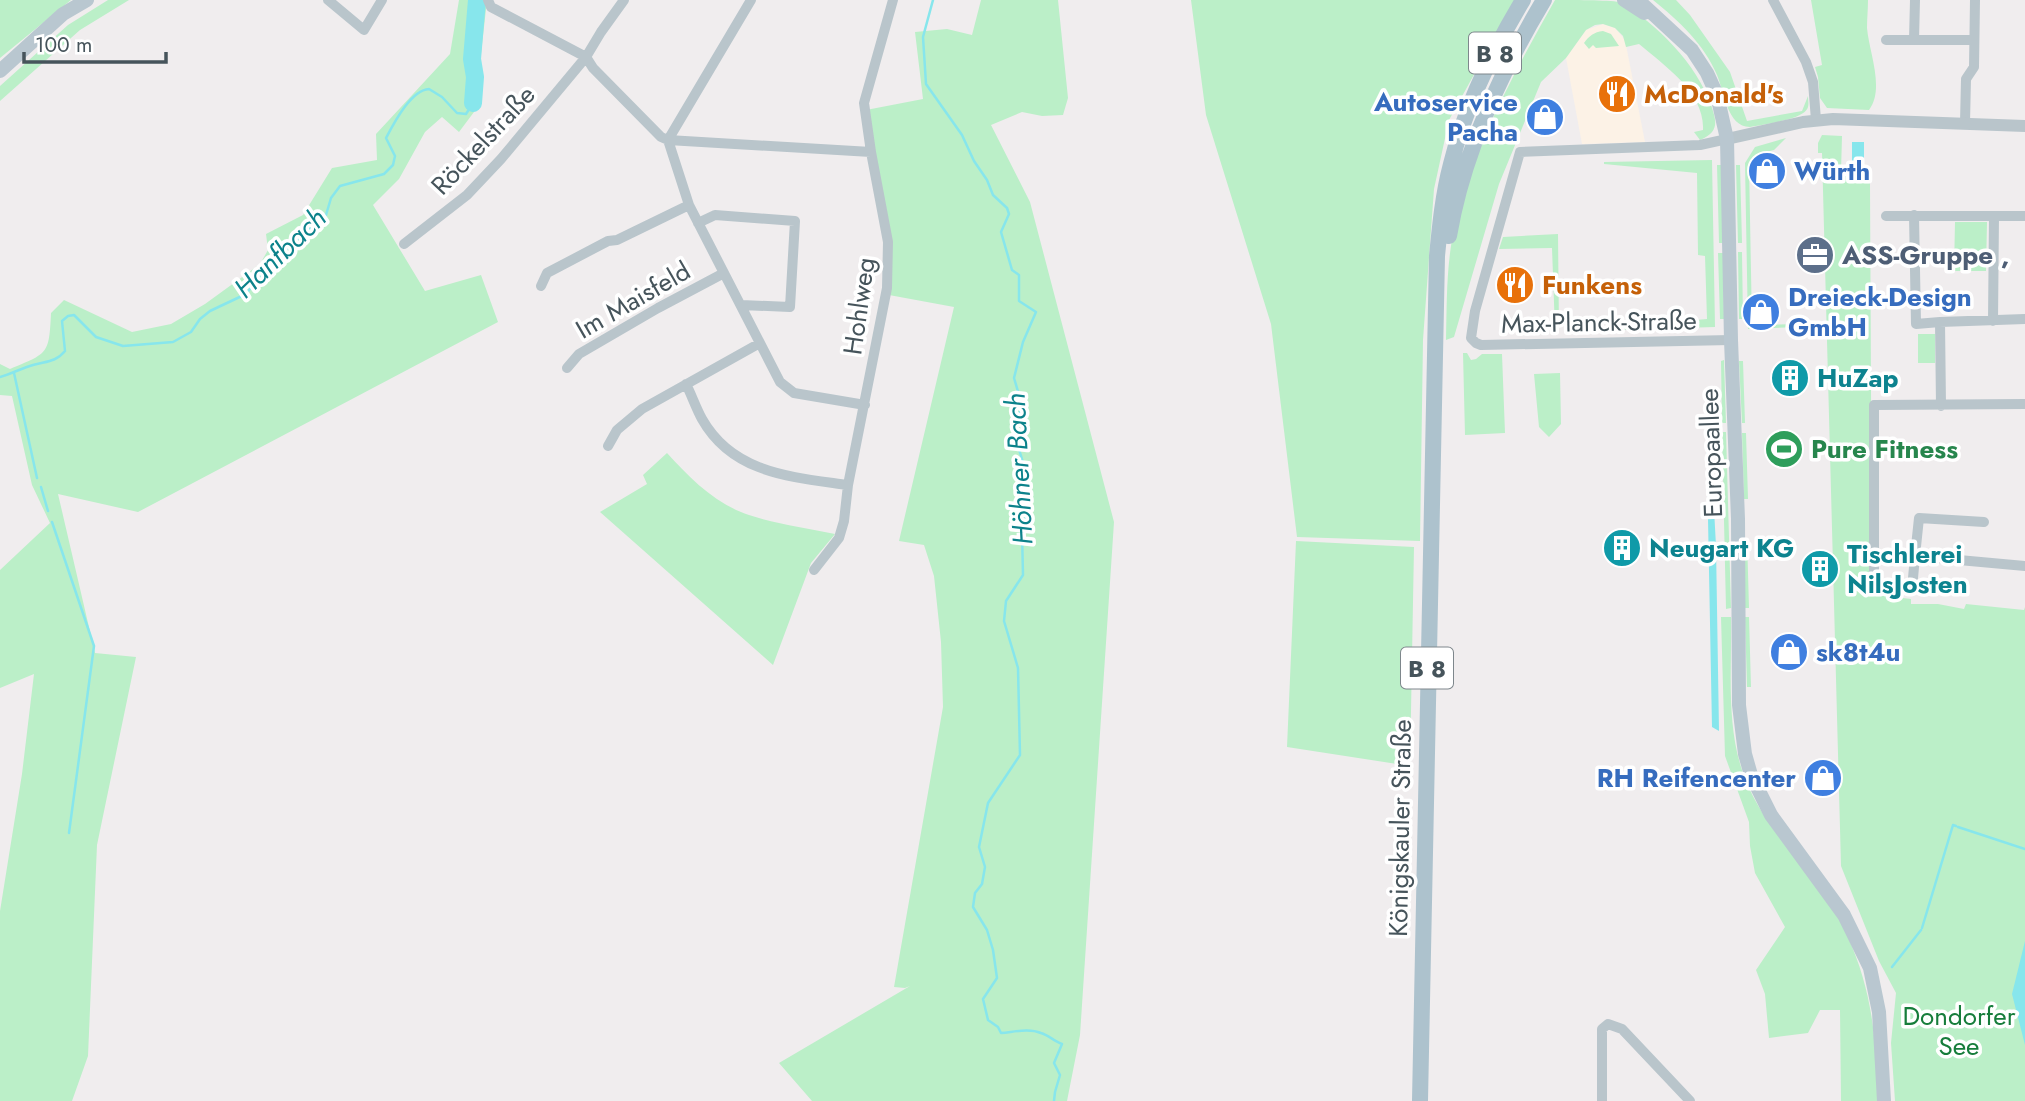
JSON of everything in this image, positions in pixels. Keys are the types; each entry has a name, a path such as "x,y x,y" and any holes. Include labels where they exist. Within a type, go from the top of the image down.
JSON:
{"main road":[{"path":"0,71 63,14 87,0"},
{"name":"Königskauler Straße","path":"1437,304 1453,210 1472,152 1499,86 1544,0"},
{"name":"Europaallee","path":"1624,0 1670,28"},
{"name":"Europaallee","path":"1638,0 1692,50 1707,73 1717,95 1727,139 1738,519 1740,705 1745,754 1751,775 1771,815 1827,891 1860,944 1870,968 1879,1012 1884,1101"},
{"name":"Königskauler Straße","path":"1420,1101 1437,256 1451,162 1484,74 1522,1"}],"street":[{"path":"328,0 365,30 382,0"},
{"name":"Röckelstraße","path":"404,244 467,195 502,159 586,57 624,0"},
{"path":"751,0 668,140 689,205 780,382 794,393 865,405"},
{"name":"Hohlweg","path":"814,570 839,538 844,521 848,485 887,288 890,259 864,103 892,0"},
{"path":"1773,0 1807,62 1813,82 1816,120"},
{"path":"1914,40 1915,0"},
{"path":"1965,123 1966,79 1974,67 1975,0"},
{"path":"490,4 586,57 593,68 651,127 668,140 871,152"},
{"path":"1886,40 1974,40"},
{"path":"1727,139 1816,120 2025,126"},
{"name":"Max-Planck-Straße","path":"1727,139 1700,145 1520,152 1475,311 1471,338 1475,344 1481,345 1731,340"},
{"path":"541,286 547,273 608,241 617,240 689,205"},
{"path":"698,223 715,215 795,221 790,307 741,305"},
{"path":"1914,215 1916,324 2025,319"},
{"path":"1886,216 2025,216"},
{"path":"1993,321 1994,216"},
{"name":"Im Maisfeld","path":"567,368 579,354 724,273"},
{"path":"1940,323 1941,405"},
{"path":"608,446 617,430 642,409 760,343"},
{"path":"687,384 703,420 721,443 740,459 777,475 848,485"},
{"path":"1874,591 1874,405 2025,404"},
{"path":"1913,578 1919,518 1984,522"},
{"path":"1915,556 2025,566"},
{"path":"1602,1101 1602,1029 1608,1024 1622,1029 1690,1101"}],"shaded area":[{"path":"1603,24 1615,28 1625,40 1645,142 1582,144 1566,58 1586,30"}],"green space":[{"path":"0,0 71,0 0,58"},
{"path":"108,0 129,0 80,30 0,101 0,86 68,25"},
{"path":"459,0 487,0 480,63 480,104 459,132 442,117 425,132 399,179 373,205 425,291 481,275 498,322 138,512 58,494 95,653 136,657 97,845 88,1056 72,1101 0,1101 0,911 22,774 34,674 0,688 0,570 50,523 32,485 12,396 0,395 0,364 10,369 44,351 49,337 51,313 64,300 132,332 171,324 205,304 260,264 268,250 266,234 303,215 332,168 377,160 376,134 450,54"},
{"path":"981,0 1058,0 1068,98 1063,115 1042,116 1022,112 991,125 1030,202 1114,522 1080,1035 1067,1101 812,1101 779,1063 910,986 894,987 943,707 941,642 934,576 924,545 899,541 954,307 889,295 892,275 889,242 866,110 923,99 915,32 947,29 972,35"},
{"path":"1191,0 1515,0 1449,120 1434,189 1423,340 1420,541 1297,537 1271,324 1206,115"},
{"path":"1555,0 1619,2 1647,21 1674,46 1696,75 1711,105 1715,126 1711,134 1700,140 1694,132 1703,130 1698,104 1681,81 1639,44 1626,47 1623,36 1615,28 1603,24 1586,30 1566,58 1541,82 1499,184 1454,337 1446,340 1450,250 1464,192 1485,135"},
{"path":"1653,0 1676,0 1690,15 1730,72 1747,121 1802,111 1808,96 1805,111 1792,118 1750,127 1736,121 1705,53 1681,25"},
{"path":"1811,0 1868,0 1867,28 1876,81 1874,101 1869,110 1827,108 1820,98 1815,67 1822,65"},
{"path":"1603,31 1611,34 1619,46 1596,48 1593,45 1589,49 1584,43 1594,33"},
{"name":"Dondorfer See","path":"1822,135 1842,136 1841,172 1867,175 1870,184 1872,590 1878,591 1878,595 1911,599 1911,604 1938,604 1964,609 1966,604 2024,610 2025,607 2025,1101 1895,1101 1891,1043 1896,993 1879,961 1841,866 1822,153 1818,153 1818,143"},
{"path":"1786,138 1774,150 1766,152 1766,163 1749,164 1752,325 1800,324 1801,327 1748,329 1745,163 1755,147"},
{"path":"1712,160 1715,327 1617,330 1617,327 1707,319 1705,256 1698,255 1697,173 1604,162"},
{"path":"1717,165 1721,165 1723,243 1719,243"},
{"path":"1736,165 1740,165 1742,243 1738,243"},
{"path":"1955,222 1987,222 1986,271 1954,271"},
{"path":"1558,234 1559,330 1555,330 1552,248 1499,249 1503,237"},
{"path":"1738,252 1742,252 1743,319 1739,319"},
{"path":"1718,253 1723,253 1724,319 1720,319"},
{"path":"1918,334 1935,334 1935,363 1918,363"},
{"path":"1463,353 1467,353 1471,360 1482,354 1502,354 1505,433 1465,435"},
{"path":"1724,360 1726,423 1722,423 1721,361"},
{"path":"1739,361 1743,361 1745,423 1742,423"},
{"path":"1560,373 1561,424 1549,437 1539,427 1534,374"},
{"path":"1722,432 1726,432 1731,608 1726,609"},
{"path":"1742,433 1746,433 1748,499 1744,499"},
{"path":"667,453 704,489 737,510 770,521 835,534 811,563 773,665 600,512 647,484 643,475"},
{"path":"1744,538 1747,538 1749,608 1745,608"},
{"path":"1296,541 1414,547 1410,766 1287,747"},
{"path":"1721,617 1731,617 1732,714 1742,770 1770,824 1835,910 1856,956 1868,996 1876,1057 1878,1101 1841,1101 1840,1010 1820,1010 1808,1033 1769,1038 1765,994 1756,970 1785,927 1755,873 1749,822 1725,756"},
{"path":"1745,617 1749,617 1751,687 1747,687"}],"water":[{"path":"1852,142 1864,142 1864,161 1852,161"},
{"path":"1706,415 1709,416 1716,546 1719,731 1712,727"},
{"path":"2025,941 2025,1045 2012,994"}],"waterway":[{"name":"Hanfbach","path":"473,103 475,77 472,59 477,0"},
{"name":"Höhner Bach","path":"933,0 923,37 926,84 962,135 993,195 1007,208 1009,214 1001,232 1012,270 1019,275 1019,301 1036,312 1023,342 1014,378 1022,405 1014,433 1025,469 1023,496 1026,515 1022,533 1023,575 1006,601 1004,621 1018,668 1020,755 988,803 979,847 985,867 982,884 975,893 973,907 987,930 997,978 983,999 988,1020 998,1027 1001,1033 1036,1032 1062,1044 1054,1063 1060,1075 1054,1101"},
{"name":"Hanfbach","path":"0,377 62,355 65,351 62,321 68,316 74,315 96,337 123,346 173,342 191,332 210,311 246,294 267,266 326,215 331,198 340,186 384,174 393,165 395,156 386,138 404,108 416,95 429,89 442,97 457,113 466,114 473,103"},
{"path":"14,373 37,478"},
{"path":"41,487 48,511"},
{"path":"52,522 94,646 69,833"},
{"path":"1922,928 1953,825 1956,826"},
{"path":"1958,827 2025,849"},
{"path":"1892,967 1921,930"}],"place":[{"name":"McDonald's","path":"1617,94"},
{"name":"Autoservice Pacha","path":"1545,117"},
{"name":"Würth","path":"1767,171"},
{"name":"ASS-Gruppe ,","path":"1815,255"},
{"name":"Funkens","path":"1515,285"},
{"name":"Dreieck-Design GmbH","path":"1761,312"},
{"name":"HuZap","path":"1790,378"},
{"name":"Pure Fitness","path":"1784,449"},
{"name":"Neugart KG","path":"1622,548"},
{"name":"Tischlerei NilsJosten","path":"1820,569"},
{"name":"sk8t4u","path":"1789,652"},
{"name":"RH Reifencenter","path":"1823,778"}]}
